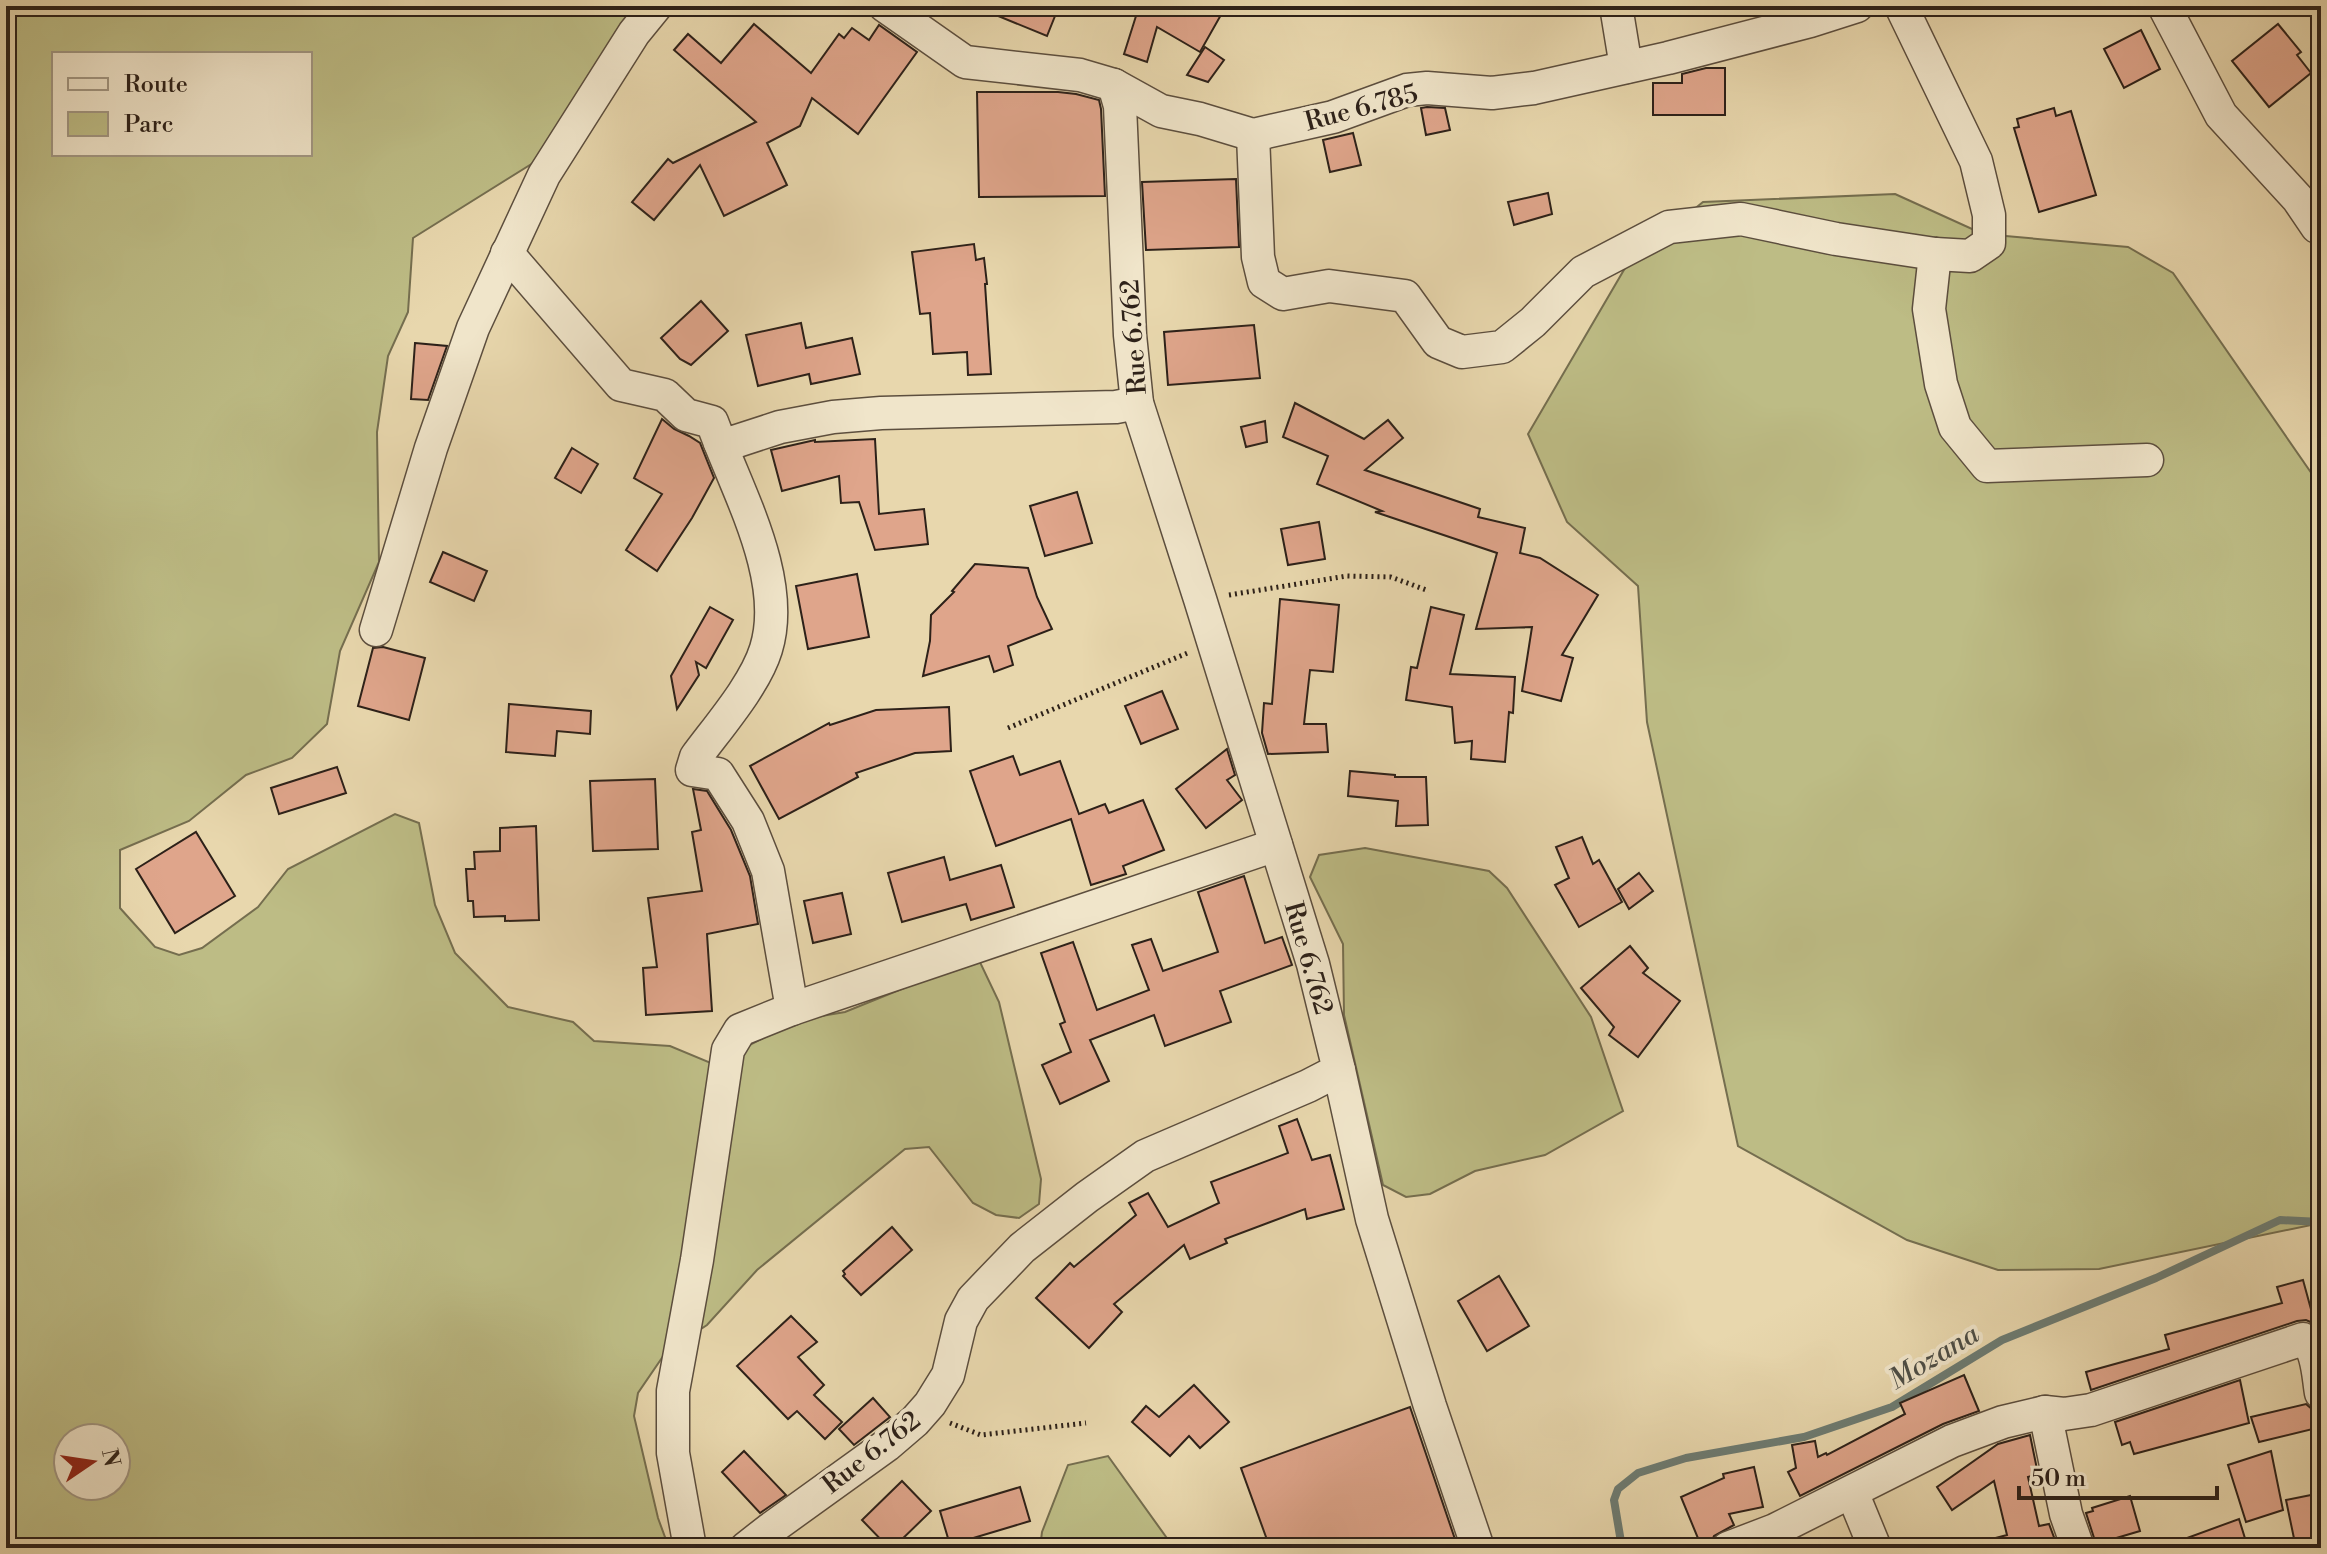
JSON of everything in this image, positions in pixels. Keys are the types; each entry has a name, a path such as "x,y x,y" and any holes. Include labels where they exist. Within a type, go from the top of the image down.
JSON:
{"street":[{"path":"376,630 436,433 473,328 544,175 634,33 656,6"},
{"name":"Rue 6.785","path":"885,6 965,62 1080,75 1114,85 1161,111 1253,135 1333,117 1407,90 1427,88 1492,93 1534,88 1810,21 1857,6"},
{"path":"1616,6 1626,67"},
{"path":"1253,135 1258,257 1264,282 1283,294 1329,286 1405,296 1438,342 1462,352 1502,347 1533,322 1583,272 1669,227 1741,219 1836,239 1935,254 1970,256 1989,243 1989,215 1976,161 1901,6"},
{"path":"2164,6 2221,115 2298,199 2317,227"},
{"name":"Rue 6.762","path":"746,1548 915,1421 948,1375 961,1321 973,1299 1022,1248 1145,1156 1339,1070 1313,964 1137,403 1130,335 1120,106 1114,85"},
{"path":"507,253 621,385 665,395 686,415 712,422 753,528 769,582 773,615 766,651 746,688 696,757 692,770 718,774 748,821 768,871 792,1009"},
{"path":"1935,254 1929,309 1941,384 1955,427 1987,466 2147,460"},
{"path":"720,443 731,443 780,427 833,417 1116,407 1137,403"},
{"path":"690,1548 673,1453 673,1391 697,1260 728,1050 740,1030 792,1009 1276,845"},
{"path":"1339,1070 1372,1219 1478,1548"},
{"path":"1728,1548 1775,1530 1952,1441 2003,1422 2045,1412 2064,1414 2091,1410 2303,1339 2310,1343 2313,1352 2321,1393"},
{"path":"2045,1412 2066,1514 2078,1548"},
{"path":"1852,1492 1875,1548"}],"path":[{"path":"1200,599 1347,576 1391,577 1429,591"},
{"path":"1008,728 1213,643"},
{"path":"930,1404 952,1425 981,1435 1086,1423"}],"green space":[{"path":"6,6 646,6 533,163 413,238 408,312 388,356 377,432 379,562 340,651 327,724 292,758 246,775 189,821 120,850 120,908 155,947 179,955 202,948 258,907 288,869 395,814 419,823 435,905 455,953 508,1007 573,1022 594,1041 670,1046 713,1064 798,1020 845,1012 978,958 999,1002 1041,1179 1039,1204 1019,1218 996,1215 973,1203 929,1147 905,1149 757,1270 707,1325 666,1352 638,1393 634,1416 658,1518 669,1548 6,1548"},
{"path":"1895,194 1983,234 2128,247 2173,273 2321,487 2321,1223 2099,1269 1998,1270 1907,1240 1738,1146 1647,722 1638,586 1567,522 1528,434 1628,263 1703,202"},
{"path":"1365,848 1489,871 1507,888 1591,1017 1623,1111 1545,1155 1475,1171 1430,1194 1406,1197 1383,1185 1344,1015 1343,944 1310,877 1319,855"},
{"path":"1108,1456 1174,1548 1040,1548 1042,1532 1068,1465"}],"building":[{"path":"974,6 1059,6 1047,36"},
{"path":"1119,6 1226,6 1200,52 1157,27 1147,62 1124,54 1136,16"},
{"path":"754,24 811,73 839,34 844,38 852,28 869,40 879,25 917,52 858,134 812,98 800,126 767,143 787,185 724,216 700,165 654,220 632,202 668,159 673,163 756,122 674,50 688,34 721,63"},
{"path":"2278,24 2301,52 2297,55 2311,73 2269,107 2232,61"},
{"path":"2141,30 2160,69 2124,88 2104,49"},
{"path":"1205,47 1224,60 1208,82 1187,75"},
{"path":"1706,68 1725,68 1725,115 1653,115 1653,83 1682,83 1682,74"},
{"path":"977,92 1058,92 1099,100 1105,196 979,197"},
{"path":"1421,108 1445,108 1450,130 1426,135"},
{"path":"2054,108 2056,116 2071,111 2096,195 2039,212 2014,128 2019,127 2017,119"},
{"path":"1353,133 1361,165 1330,172 1323,140"},
{"path":"1236,179 1239,247 1146,250 1142,182"},
{"path":"1548,193 1552,214 1514,225 1508,202"},
{"path":"974,244 976,260 984,258 991,374 968,375 967,352 933,354 930,313 920,314 912,252"},
{"path":"701,301 728,331 691,365 680,359 661,338"},
{"path":"801,323 806,348 852,338 860,374 811,384 809,374 758,386 746,335"},
{"path":"1254,325 1260,378 1168,385 1164,332"},
{"path":"415,343 447,346 428,400 411,399"},
{"path":"1295,403 1364,439 1388,420 1403,438 1365,470 1480,509 1478,517 1525,528 1520,553 1540,558 1598,595 1562,655 1573,658 1561,701 1522,691 1532,627 1476,629 1497,553 1375,512 1382,511 1317,484 1328,456 1283,437"},
{"path":"662,419 700,443 714,478 657,571 626,550 662,494 634,478"},
{"path":"1265,421 1267,442 1246,447 1241,427"},
{"path":"875,439 879,514 924,509 928,544 875,550 859,502 841,503 839,476 782,491 771,450 815,440"},
{"path":"572,448 598,464 581,493 555,478"},
{"path":"1077,492 1092,543 1045,556 1030,506"},
{"path":"1319,522 1325,559 1288,565 1281,529"},
{"path":"443,552 487,571 474,601 430,582"},
{"path":"975,564 1028,568 1052,629 1008,646 1013,665 994,672 989,656 923,676 931,615"},
{"path":"857,574 869,637 808,649 796,586"},
{"path":"1280,599 1339,605 1333,672 1310,670 1304,724 1326,724 1328,752 1268,754 1262,733 1264,703 1272,704"},
{"path":"710,607 733,620 706,668 696,662 699,675 677,709 671,676"},
{"path":"1431,607 1464,615 1450,674 1515,677 1505,762 1471,759 1472,741 1455,743 1452,707 1406,700 1411,667 1417,668"},
{"path":"383,647 425,658 409,720 358,706 373,648"},
{"path":"1162,691 1178,729 1141,744 1125,706"},
{"path":"509,704 591,711 590,734 557,731 555,756 506,752"},
{"path":"949,707 951,751 915,753 856,773 858,777 779,819 750,766 829,723 876,710"},
{"path":"1227,749 1235,775 1227,780 1242,800 1206,828 1176,789"},
{"path":"1013,756 1020,775 1060,761 1079,814 1105,804 1109,813 1143,800 1164,850 1123,866 1126,874 1091,885 1071,819 996,846 970,771"},
{"path":"337,767 346,793 279,814 271,788"},
{"path":"1350,771 1395,777 1426,777 1428,825 1396,826 1398,801 1348,796"},
{"path":"655,779 658,849 593,851 590,781"},
{"path":"693,789 707,791 731,830 750,876 758,924 707,934 712,1011 646,1015 643,968 657,967 648,898 702,891 692,832 701,830"},
{"path":"536,826 539,920 505,921 505,916 474,917 473,901 468,901 466,869 475,869 474,852 500,851 500,828"},
{"path":"196,832 235,896 175,933 136,869"},
{"path":"1582,837 1593,864 1599,860 1622,902 1579,927 1555,885 1569,878 1556,847"},
{"path":"944,857 950,880 1001,865 1014,907 971,920 966,904 902,922 888,873"},
{"path":"1639,873 1653,891 1629,909 1618,889"},
{"path":"1244,876 1265,943 1282,937 1292,965 1220,991 1231,1022 1165,1046 1154,1015 1090,1040 1109,1081 1060,1104 1042,1065 1071,1052 1060,1024 1065,1022 1041,953 1073,942 1097,1010 1149,990 1132,945 1151,939 1163,971 1218,952 1198,892"},
{"path":"842,893 851,934 813,943 804,901"},
{"path":"1630,946 1648,968 1643,973 1680,1001 1638,1057 1609,1035 1614,1027 1581,988"},
{"path":"1297,1119 1312,1160 1330,1155 1344,1209 1307,1219 1305,1209 1225,1239 1227,1243 1190,1259 1184,1245 1114,1304 1122,1312 1089,1348 1036,1298 1070,1263 1074,1267 1136,1215 1129,1203 1148,1193 1168,1227 1219,1203 1211,1182 1288,1153 1279,1126"},
{"path":"892,1227 912,1250 861,1295 843,1276 843,1271"},
{"path":"1499,1276 1529,1326 1487,1351 1458,1301"},
{"path":"2303,1280 2315,1324 2306,1320 2297,1321 2091,1390 2086,1372 2169,1349 2165,1335 2282,1303 2277,1287"},
{"path":"791,1316 817,1342 798,1357 824,1385 814,1395 842,1422 825,1439 797,1411 788,1419 737,1366"},
{"path":"1964,1375 1979,1411 1943,1424 1800,1496 1788,1472 1796,1468 1792,1445 1815,1441 1818,1457 1827,1455 1905,1414 1900,1403"},
{"path":"2240,1380 2249,1423 2134,1454 2130,1442 2122,1445 2115,1422"},
{"path":"1194,1385 1229,1422 1200,1448 1189,1436 1170,1456 1132,1422 1146,1406 1159,1417"},
{"path":"873,1398 890,1417 854,1445 839,1429"},
{"path":"2306,1404 2321,1412 2321,1427 2259,1442 2251,1417"},
{"path":"1410,1407 1458,1548 1270,1548 1241,1468"},
{"path":"2030,1435 2038,1474 2028,1477 2039,1526 2049,1524 2058,1548 1985,1548 1984,1541 2007,1535 1994,1481 1952,1510 1937,1487 1998,1444"},
{"path":"744,1451 786,1495 760,1513 722,1472"},
{"path":"2271,1451 2283,1510 2246,1522 2228,1465"},
{"path":"1754,1467 1763,1507 1729,1514 1734,1525 1714,1536 1709,1548 1702,1548 1681,1497 1724,1478 1723,1474"},
{"path":"902,1481 931,1511 893,1548 889,1548 862,1520"},
{"path":"1020,1487 1030,1521 950,1545 940,1511"},
{"path":"2321,1493 2321,1548 2296,1548 2286,1500"},
{"path":"2130,1496 2140,1531 2096,1544 2086,1513 2093,1511 2092,1508"},
{"path":"2239,1519 2248,1548 2168,1548 2168,1545"}],"waterway":[{"name":"Mozana","path":"1622,1548 1614,1500 1618,1489 1638,1473 1686,1458 1804,1437 1892,1407 2002,1340 2156,1278 2280,1220 2321,1222"}]}
